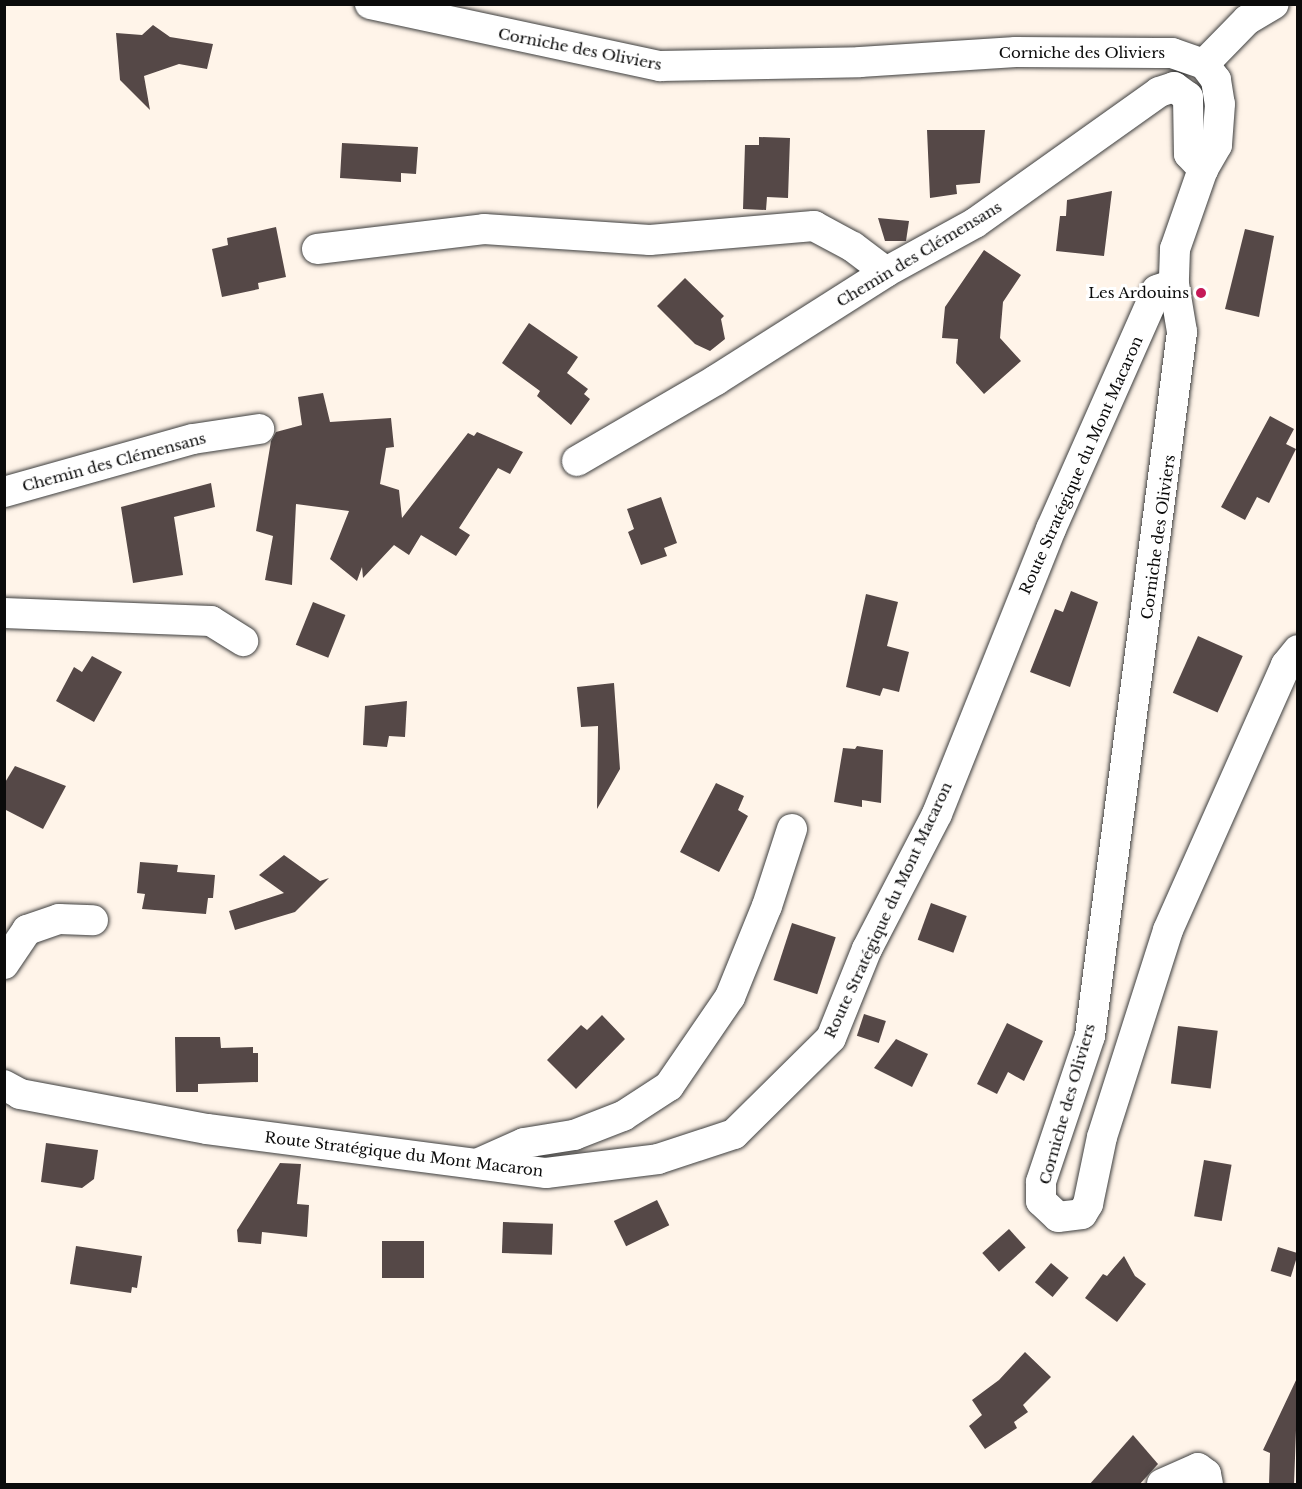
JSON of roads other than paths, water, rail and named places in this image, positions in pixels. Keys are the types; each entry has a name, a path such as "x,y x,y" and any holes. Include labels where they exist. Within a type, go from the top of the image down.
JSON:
{"street":[{"name":"Corniche des Oliviers","path":"370,4 660,66 849,62 1016,52 1172,53 1204,64 1216,80 1220,104 1217,145 1203,169 1175,249 1174,284 1182,332 1171,436 1090,1036 1041,1182 1041,1201 1058,1217 1082,1214 1088,1204 1102,1137 1168,930 1286,665 1298,650"},
{"path":"1204,64 1247,20 1274,4"},
{"name":"Chemin des Clémensans","path":"577,461 716,380 886,272 975,223 1159,92 1174,87 1188,97 1189,154 1203,169"},
{"path":"317,249 484,229 650,240 814,226 853,247 886,272"},
{"name":"Route Stratégique du Mont Macaron","path":"4,1085 20,1094 207,1129 546,1173 658,1159 734,1134 831,1038 867,949 937,813 1051,529 1157,290 1174,284"},
{"name":"Chemin des Clémensans","path":"4,492 193,439 259,429"},
{"path":"4,613 211,621 243,641"},
{"path":"477,1164 524,1143 574,1135 623,1116 669,1086 730,997 767,906 792,829"},
{"path":"4,964 27,930 59,919 93,920"},
{"path":"1162,1485 1198,1468 1206,1474 1208,1485"}],"place":[{"name":"Les Ardouins","path":"1201,293"}]}
